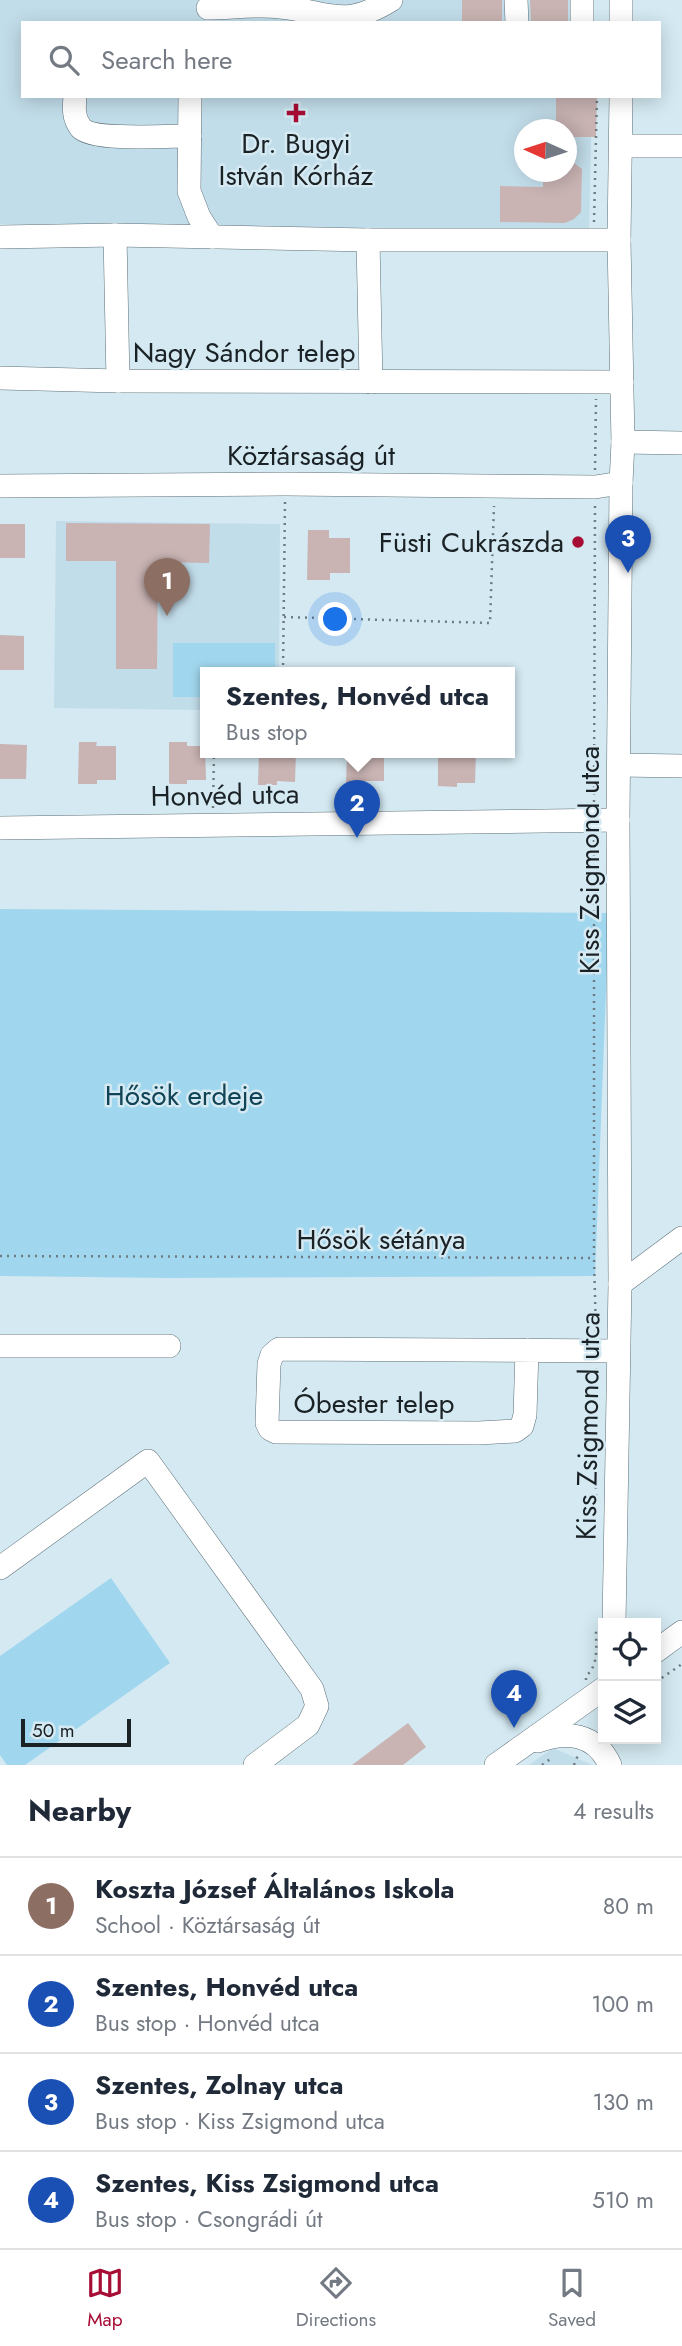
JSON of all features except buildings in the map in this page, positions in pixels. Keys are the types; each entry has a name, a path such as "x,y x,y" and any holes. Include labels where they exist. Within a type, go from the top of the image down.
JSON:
{"street":[{"path":"207,10 278,6 357,20 391,0"},
{"path":"516,0 517,21"},
{"path":"582,0 582,21"},
{"path":"621,0 621,21"},
{"path":"75,98 74,117 82,130 99,136 190,136"},
{"path":"190,98 189,191 199,217 212,237"},
{"name":"Kiss Zsigmond utca","path":"605,1618 607,1351 620,1284 607,820 619,765 623,442 612,382 621,98"},
{"path":"621,146 682,146"},
{"path":"0,237 115,235 368,240 615,240"},
{"name":"Nagy Sándor telep","path":"115,235 118,381"},
{"name":"Nagy Sándor telep","path":"368,240 370,382"},
{"name":"Nagy Sándor telep","path":"0,378 118,381 612,382"},
{"path":"623,442 682,443"},
{"name":"Köztársaság út","path":"0,486 285,484 595,487 621,483"},
{"path":"619,765 682,766"},
{"name":"Honvéd utca","path":"0,828 607,820"},
{"path":"620,1284 682,1238"},
{"path":"0,1346 169,1346"},
{"name":"Óbester telep","path":"527,1350 525,1415 522,1426 515,1431 276,1432 270,1429 267,1423 269,1364 272,1355 279,1349 527,1350 607,1351"},
{"path":"0,1568 148,1461 312,1689 317,1706 308,1726 256,1765"},
{"path":"661,1647 682,1632"},
{"path":"496,1765 598,1693"},
{"path":"519,1749 551,1737 574,1736 597,1747 610,1765"},
{"path":"617,1744 618,1765"}],"path":[{"path":"597,98 594,223 615,240"},
{"path":"596,1500 607,1351 594,1258 594,838 607,820 594,804 595,487 597,393 612,382"},
{"path":"283,667 285,484"},
{"path":"284,617 489,623 494,505"},
{"path":"213,825 214,758"},
{"name":"Hősök sétánya","path":"0,1256 594,1258"},
{"path":"596,1654 598,1648"},
{"path":"657,1681 682,1664"}],"shaded area":[{"name":"Dr. Bugyi István Kórház","path":"0,0 577,0 576,21 21,21 21,98 592,98 589,230 0,224"},
{"path":"56,521 280,524 279,667 200,667 200,710 54,708"},
{"path":"553,1748 592,1765 529,1765"}],"green space":[{"path":"173,643 275,643 275,667 200,667 200,697 173,697"},
{"name":"Hősök erdeje","path":"0,909 609,913 595,1276 0,1276"},
{"path":"111,1578 170,1663 25,1765 7,1765 0,1755 0,1656"}],"place":[{"name":"Dr. Bugyi István Kórház","path":"296,113"},
{"name":"Füsti Cukrászda","path":"578,542"},
{"name":"Szentes, Zolnay utca","path":"628,573"},
{"name":"Koszta József Általános Iskola","path":"167,616"},
{"name":"Szentes, Honvéd utca","path":"357,838"},
{"name":"Szentes, Kiss Zsigmond utca","path":"514,1728"}]}
